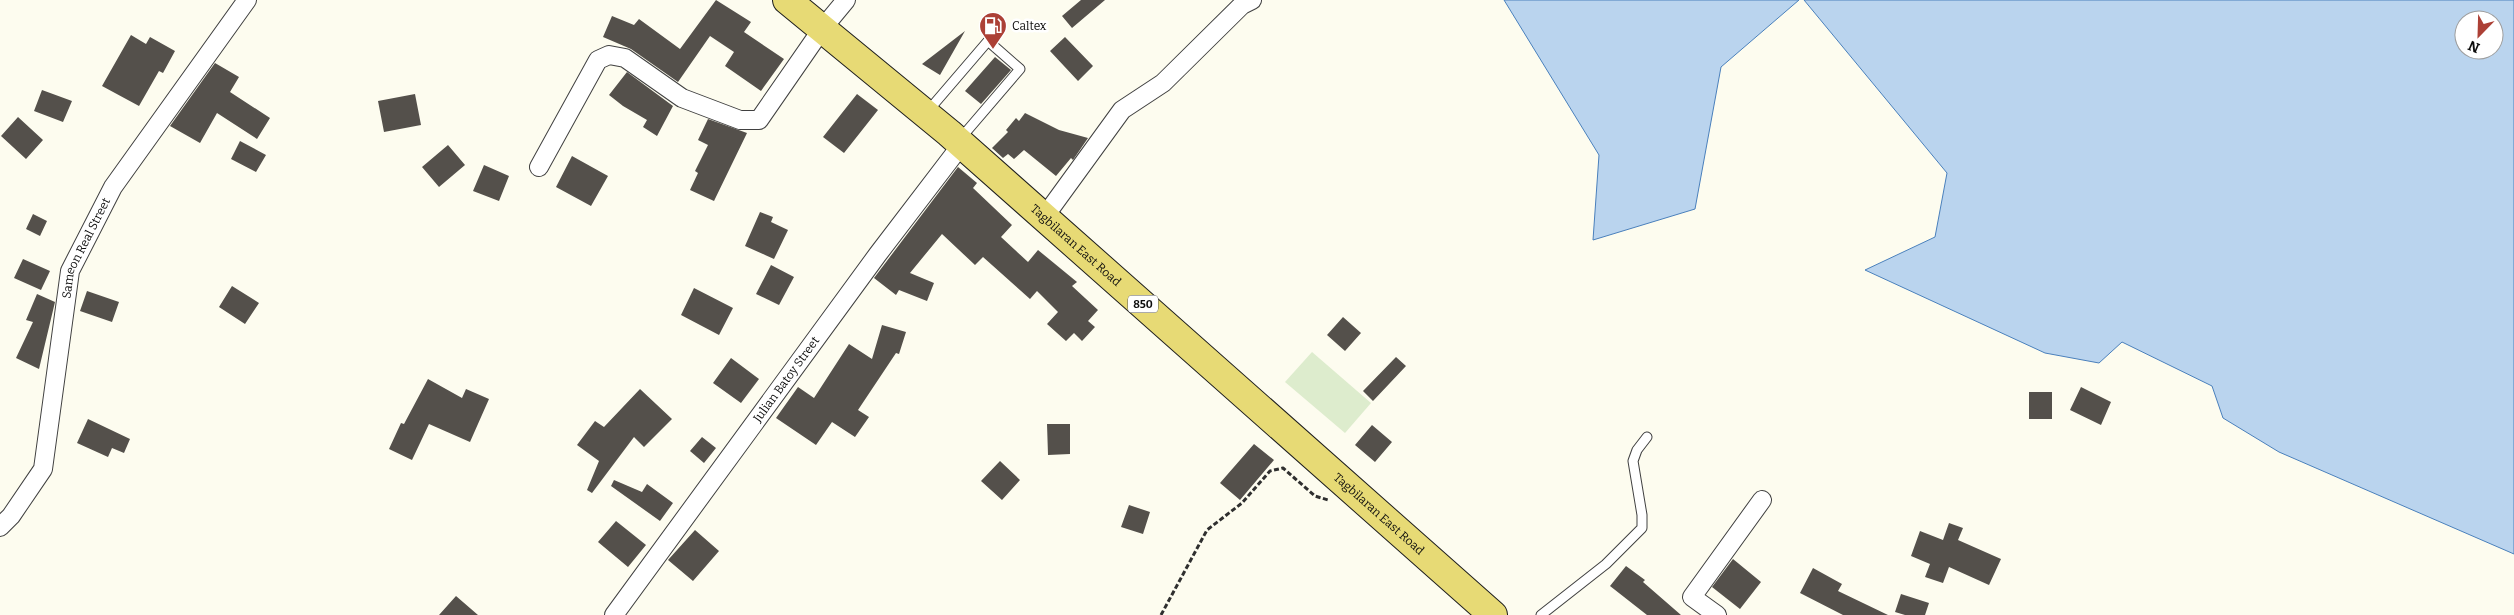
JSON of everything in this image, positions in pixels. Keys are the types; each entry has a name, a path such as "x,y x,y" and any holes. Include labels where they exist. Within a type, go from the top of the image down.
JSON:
{"main road":[{"name":"Tagbilaran East Road","path":"787,0 926,113 1045,216 1342,483 1493,615"}],"street":[{"name":"Sameon Real Street","path":"0,527 11,516 43,469 70,271 113,186 247,0"},
{"path":"538,167 598,60 609,55 625,58 682,98 740,120 759,120 822,29 846,0"},
{"path":"1045,216 1122,110 1163,83 1242,5 1252,0"},
{"name":"Julian Batoy Street","path":"614,615 960,143"},
{"path":"1717,615 1692,597 1762,500"}],"lane":[{"path":"926,113 988,41 1020,69 960,143"},
{"path":"1541,615 1606,564 1642,528 1633,461 1637,450 1647,437"}],"path":[{"path":"1161,615 1207,530 1242,503 1270,471 1283,468 1315,496 1328,500 1342,483"}],"green space":[{"path":"1312,352 1371,403 1345,433 1285,382"}],"water":[{"path":"1504,0 1799,0 1721,67 1695,209 1593,240 1599,155"},
{"path":"1804,0 2514,0 2514,554 2279,452 2223,418 2212,386 2122,342 2099,363 2045,353 1865,270 1935,237 1947,173"}],"building":[{"path":"716,0 751,22 744,32 784,59 761,91 725,66 734,52 710,36 678,82 631,49 603,37 612,16 634,25 639,19 680,49"},
{"path":"1081,0 1105,0 1072,28 1062,16"},
{"path":"965,31 940,75 922,64"},
{"path":"131,35 146,44 150,37 175,51 163,73 159,71 139,106 102,86"},
{"path":"1065,37 1093,66 1078,81 1050,51"},
{"path":"995,57 1011,70 981,104 965,91"},
{"path":"215,63 239,77 230,92 270,118 257,139 217,113 200,143 170,126"},
{"path":"627,72 673,106 657,136 643,127 647,120 609,95"},
{"path":"42,90 72,101 63,122 34,111"},
{"path":"415,94 421,125 384,132 378,101"},
{"path":"857,94 878,110 844,153 823,137"},
{"path":"1025,113 1059,130 1088,138 1073,160 1071,158 1056,176 1024,150 1014,159 1008,154 1003,158 992,148 1008,132 1006,130 1016,118 1019,121"},
{"path":"18,117 43,140 26,159 1,136"},
{"path":"708,119 747,133 714,201 690,190 698,173 695,171 708,145 698,140"},
{"path":"240,141 266,155 256,172 231,159"},
{"path":"448,145 465,165 439,187 422,167"},
{"path":"572,156 608,176 591,206 556,187"},
{"path":"484,165 509,176 499,201 473,191"},
{"path":"958,167 977,183 973,188 1012,225 1001,237 1028,262 1038,250 1077,282 1072,286 1098,310 1088,321 1095,327 1082,341 1074,333 1066,341 1047,324 1058,312 1037,291 1030,299 983,257 975,265 942,234 910,273 934,283 927,301 899,290 896,295 874,278"},
{"path":"760,212 773,217 771,222 788,230 774,259 745,246"},
{"path":"33,214 47,221 40,236 26,229"},
{"path":"23,259 50,271 41,290 14,278"},
{"path":"771,265 794,277 779,305 756,294"},
{"path":"232,286 259,303 245,324 219,307"},
{"path":"694,288 733,308 719,335 681,315"},
{"path":"87,291 119,302 112,322 80,311"},
{"path":"37,294 55,302 39,369 16,358 33,322 26,320"},
{"path":"1343,317 1361,333 1345,351 1327,335"},
{"path":"882,325 906,332 899,354 896,353 858,410 869,417 855,437 832,422 816,445 776,418 798,387 814,398 849,344 872,359"},
{"path":"1396,357 1406,366 1373,401 1363,391"},
{"path":"731,358 759,379 741,403 713,383"},
{"path":"428,379 462,398 466,389 489,399 470,442 429,424 412,460 389,449 401,423 404,424"},
{"path":"2081,387 2111,402 2101,425 2070,410"},
{"path":"640,389 672,419 644,447 634,437 592,493 587,490 599,461 577,445 595,421 604,427"},
{"path":"2029,392 2052,392 2052,419 2029,419"},
{"path":"88,419 130,439 124,453 112,448 108,457 77,443"},
{"path":"1047,424 1070,424 1070,454 1048,455"},
{"path":"1372,425 1392,442 1375,462 1355,445"},
{"path":"702,437 716,448 704,463 690,451"},
{"path":"1254,444 1274,460 1240,500 1220,483"},
{"path":"1000,461 1020,480 1002,500 981,481"},
{"path":"614,480 642,492 647,484 673,503 660,521 611,486"},
{"path":"1129,505 1150,512 1143,534 1121,527"},
{"path":"616,521 646,545 628,567 598,542"},
{"path":"1949,523 1963,528 1958,540 2001,559 1989,585 1949,567 1943,583 1925,577 1930,564 1911,556 1920,531 1943,540"},
{"path":"695,530 719,551 693,581 668,560"},
{"path":"1733,559 1761,582 1740,609 1712,587"},
{"path":"1626,566 1645,580 1643,582 1681,615 1647,615 1610,586"},
{"path":"1813,568 1842,584 1838,591 1888,615 1843,615 1800,593"},
{"path":"1901,594 1929,603 1925,615 1905,615 1895,612"},
{"path":"456,596 478,615 439,615"}],"place":[{"name":"Caltex","path":"993,50"}]}
